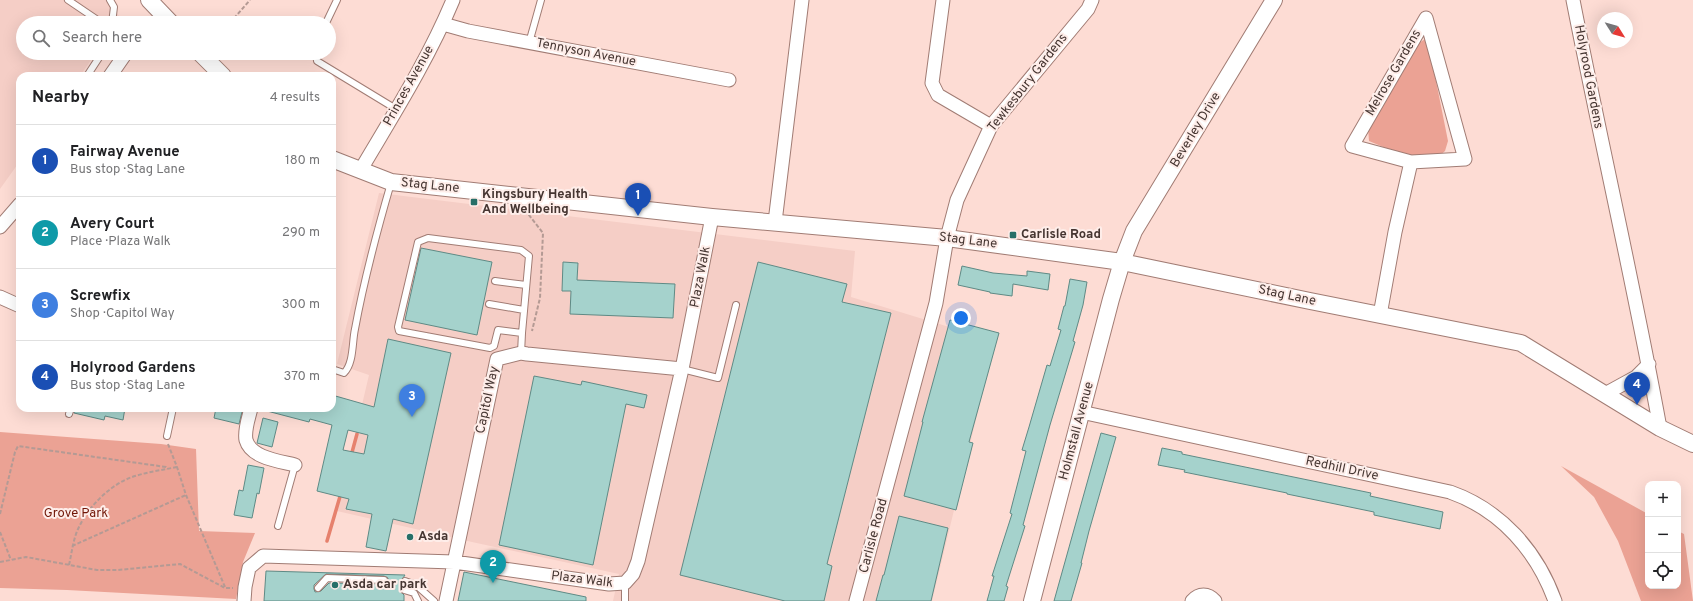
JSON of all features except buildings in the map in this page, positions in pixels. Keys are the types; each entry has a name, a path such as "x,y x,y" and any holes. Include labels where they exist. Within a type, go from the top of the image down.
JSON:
{"street":[{"path":"149,0 161,16"},
{"name":"Princes Avenue","path":"360,171 443,24 453,0"},
{"path":"775,222 802,0"},
{"path":"943,0 932,83 938,95 991,126"},
{"name":"Tewkesbury Gardens","path":"947,238 957,200 991,126 1088,8 1092,0"},
{"name":"Beverley Drive","path":"1122,262 1134,231 1274,0"},
{"name":"Holyrood Gardens","path":"1573,0 1601,141 1649,364 1660,428"},
{"name":"Melrose Gardens","path":"1426,18 1465,159 1411,162 1352,146 1426,18"},
{"name":"Tennyson Avenue","path":"443,24 468,31 529,43 729,80"},
{"path":"113,72 121,60"},
{"path":"207,60 219,72"},
{"name":"Stag Lane","path":"336,161 391,182 712,218 775,222 947,238 1122,262 1521,343 1660,428 1693,444"},
{"path":"1380,315 1411,162"},
{"path":"0,227 16,209"},
{"name":"Plaza Walk","path":"244,601 249,568 264,556 454,562 616,585 625,583 633,574 638,561 682,369 712,218"},
{"name":"Carlisle Road","path":"856,601 936,303 947,238"},
{"name":"Holmstall Avenue","path":"1032,601 1122,262"},
{"path":"0,297 16,304"},
{"name":"Capitol Way","path":"446,601 497,359 520,353 682,369"},
{"path":"1606,394 1636,377 1649,364"},
{"path":"250,412 246,439 250,448 256,453 295,465"},
{"name":"Redhill Drive","path":"1081,412 1450,492 1468,498 1489,511 1523,542 1537,562 1555,601"},
{"path":"1192,601 1202,594 1211,597 1215,601"}],"lane":[{"path":"68,0 92,16"},
{"path":"110,0 114,7 113,16"},
{"path":"329,16 336,0"},
{"path":"529,43 541,0"},
{"path":"90,72 97,60"},
{"path":"317,60 335,72"},
{"path":"336,73 396,109"},
{"path":"336,370 344,373 350,366 352,340 362,294 391,182"},
{"path":"520,353 522,333 526,285 529,256 522,250 428,238 422,239 418,242 398,327 401,333 490,348 494,346 498,330 522,333"},
{"path":"495,281 526,285"},
{"path":"489,304 524,310"},
{"path":"682,369 718,378 736,305"},
{"path":"167,436 173,412"},
{"path":"278,526 295,465"},
{"path":"318,588 327,578 384,580"},
{"path":"405,580 416,585 434,601"},
{"path":"625,583 625,601"},
{"path":"404,590 414,593 417,600"}],"path":[{"path":"236,16 250,0"},
{"path":"0,562 26,557 97,570 118,570 180,564 225,588 186,495 166,441 167,436"},
{"path":"0,514 15,452 18,446 166,467 167,469"},
{"path":"70,565 72,546 80,526 86,515 106,492 130,478 149,472 177,468"},
{"path":"72,546 186,495"},
{"path":"0,532 11,560"}],"shaded area":[{"path":"0,0 108,0 119,16 16,16 16,60 91,60 83,72 16,72 16,167 0,189"},
{"path":"379,193 855,251 851,297 995,341 932,601 613,601 619,574 337,511 369,375 337,364"}],"green space":[{"path":"1425,39 1428,41 1448,141 1445,151 1438,157 1400,154 1369,141 1368,128 1419,43"},
{"name":"Grove Park","path":"0,432 161,444 196,449 199,531 255,533 243,562 236,599 0,588"},
{"path":"1561,466 1645,512 1645,589 1681,589 1681,532 1684,534 1693,601 1641,601 1618,541 1594,497"}],"waterway":[{"path":"351,456 357,434"},
{"path":"327,541 341,493"}],"place":[{"name":"Kingsbury Health And Wellbeing","path":"474,202"},
{"name":"Fairway Avenue","path":"638,216"},
{"name":"Carlisle Road","path":"1013,235"},
{"name":"Holyrood Gardens","path":"1637,405"},
{"name":"Screwfix","path":"412,417"},
{"name":"Asda","path":"410,537"},
{"name":"Avery Court","path":"493,583"},
{"name":"Asda car park","path":"335,585"}]}
